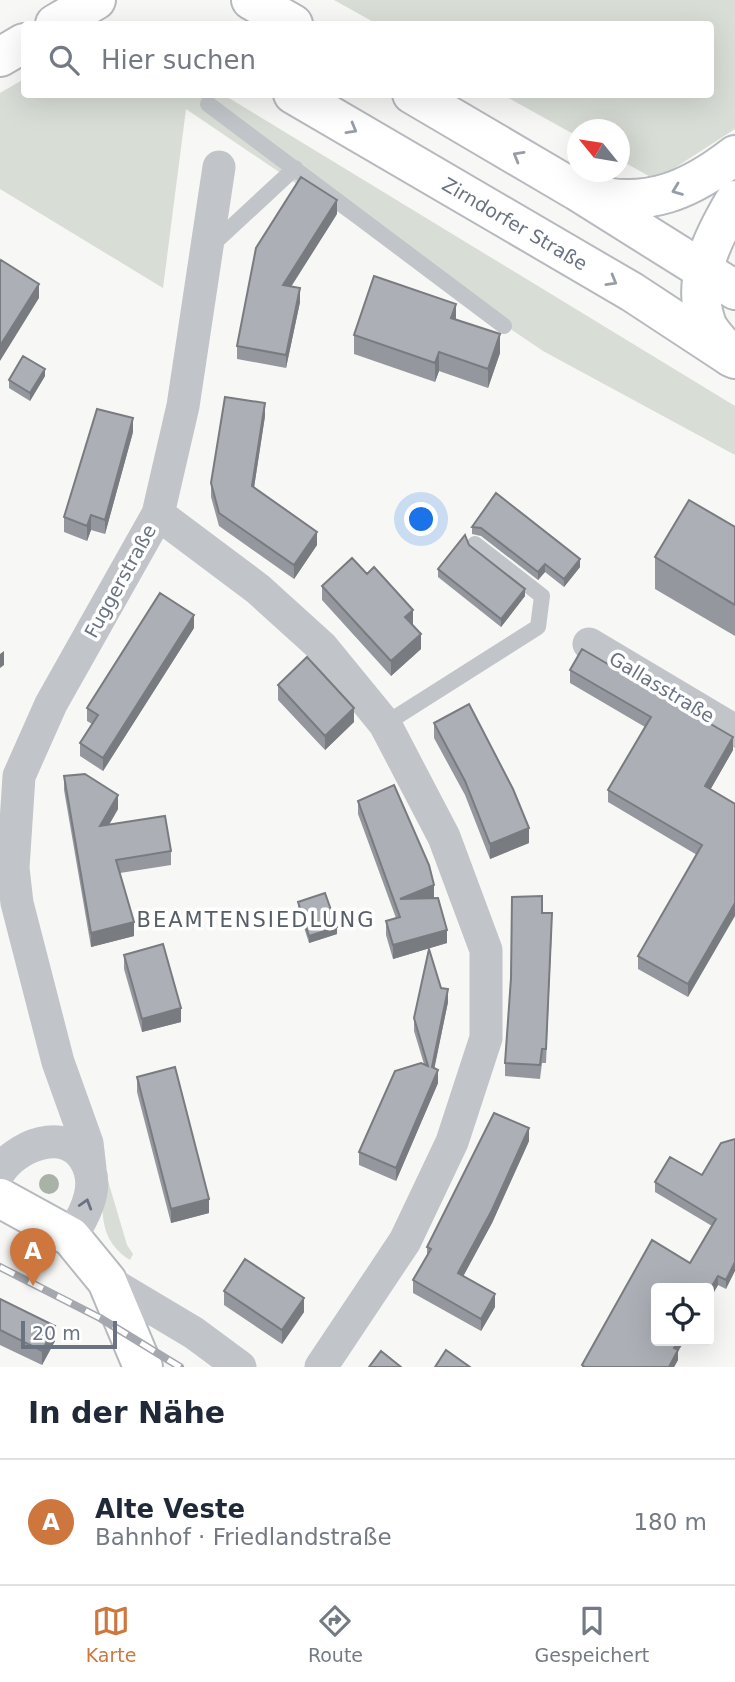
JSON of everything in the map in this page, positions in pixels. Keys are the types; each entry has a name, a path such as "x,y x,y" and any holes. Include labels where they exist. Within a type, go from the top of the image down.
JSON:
{"main road":[{"path":"60,21 96,0"},
{"path":"251,0 288,21"},
{"path":"0,57 21,45"},
{"name":"Zirndorfer Straße","path":"300,98 632,292 733,358"},
{"path":"419,98 577,191 719,262 735,290"},
{"path":"577,191 614,200 662,195 703,180 735,155"},
{"path":"733,358 708,326 701,298 719,262 719,227 735,200"},
{"path":"0,1198 71,1237 107,1281 143,1367"}],"street":[{"name":"Fuggerstraße","path":"9,772 51,704 158,514 183,406 219,167"},
{"path":"158,514 258,589 322,647 385,724 444,837 486,950 486,1038 452,1142 405,1241 321,1367"},
{"name":"Gallasstraße","path":"589,643 735,731"},
{"path":"9,772 17,903 58,1062 80,1117 92,1180 86,1209 71,1237"},
{"path":"33,1144 50,1118 58,1062"},
{"path":"0,1171 18,1153 33,1144 46,1141 65,1144 83,1159 90,1169"},
{"path":"107,1281 194,1333 240,1367"}],"lane":[{"path":"208,104 504,326"},
{"path":"208,250 295,168"},
{"path":"385,724 538,627 542,596 475,544"}],"shaded area":[{"path":"334,0 735,0 735,129 656,180 630,166 630,119 567,119 567,130 508,98 714,98 714,21 372,21"},
{"path":"21,81 21,98 229,98 735,406 735,455 543,351 186,109 163,288 0,189 0,93"},
{"path":"106,1174 127,1245 133,1254 130,1260 119,1252 107,1233 103,1211"}],"building":[{"path":"301,177 337,200 283,285 300,288 286,355 237,346 256,248"},
{"path":"1,260 39,284 0,346 0,262"},
{"path":"374,276 456,304 451,318 500,334 488,369 439,352 435,363 354,335"},
{"path":"23,356 45,369 30,393 9,380"},
{"path":"225,397 265,403 252,486 317,532 294,565 219,513 211,483"},
{"path":"97,409 133,418 105,520 91,515 87,526 64,517"},
{"path":"496,493 580,559 564,579 545,564 538,572 481,528 472,527"},
{"path":"689,500 735,527 735,605 655,557"},
{"path":"465,535 469,545 525,589 501,619 438,569"},
{"path":"352,558 367,574 374,567 413,610 405,617 421,634 391,661 322,586"},
{"path":"160,593 194,615 103,758 80,743 98,715 87,708"},
{"path":"582,649 733,737 705,786 735,804 735,903 688,984 638,956 702,845 608,790 651,717 570,670"},
{"path":"307,657 354,708 325,736 278,685"},
{"path":"469,704 513,789 529,828 490,844 465,781 434,723"},
{"path":"85,774 118,795 100,826 165,816 171,851 116,860 134,922 91,933 64,776"},
{"path":"394,785 429,865 434,885 400,899 438,898 447,930 393,945 386,921 400,917 358,801"},
{"path":"325,893 337,927 309,936 298,902"},
{"path":"542,896 542,913 552,913 546,1049 542,1049 540,1065 505,1063 511,978 512,897"},
{"path":"163,944 181,1008 142,1019 124,955"},
{"path":"429,949 441,988 448,989 432,1067 438,1070 396,1168 359,1152 395,1071 421,1063 428,1066 414,1018"},
{"path":"175,1067 209,1199 171,1209 137,1077"},
{"path":"494,1113 529,1128 492,1210 458,1273 495,1294 481,1319 413,1280 431,1249 427,1247"},
{"path":"735,1139 735,1262 726,1280 718,1276 714,1283 651,1283 651,1346 675,1346 674,1348 678,1350 669,1367 585,1367 582,1365 652,1240 690,1263 716,1219 655,1182 670,1157 702,1175 721,1143"},
{"path":"245,1259 304,1298 282,1330 224,1291"},
{"path":"0,1299 55,1326 42,1351 0,1330"},
{"path":"446,1350 470,1367 435,1367"},
{"path":"381,1351 401,1367 369,1367"}],"railway":[{"path":"0,1267 100,1318 180,1367"}],"place":[{"name":"Alte Veste","path":"33,1286"}],"district":[{"name":"BEAMTENSIEDLUNG","path":"256,920"}]}
